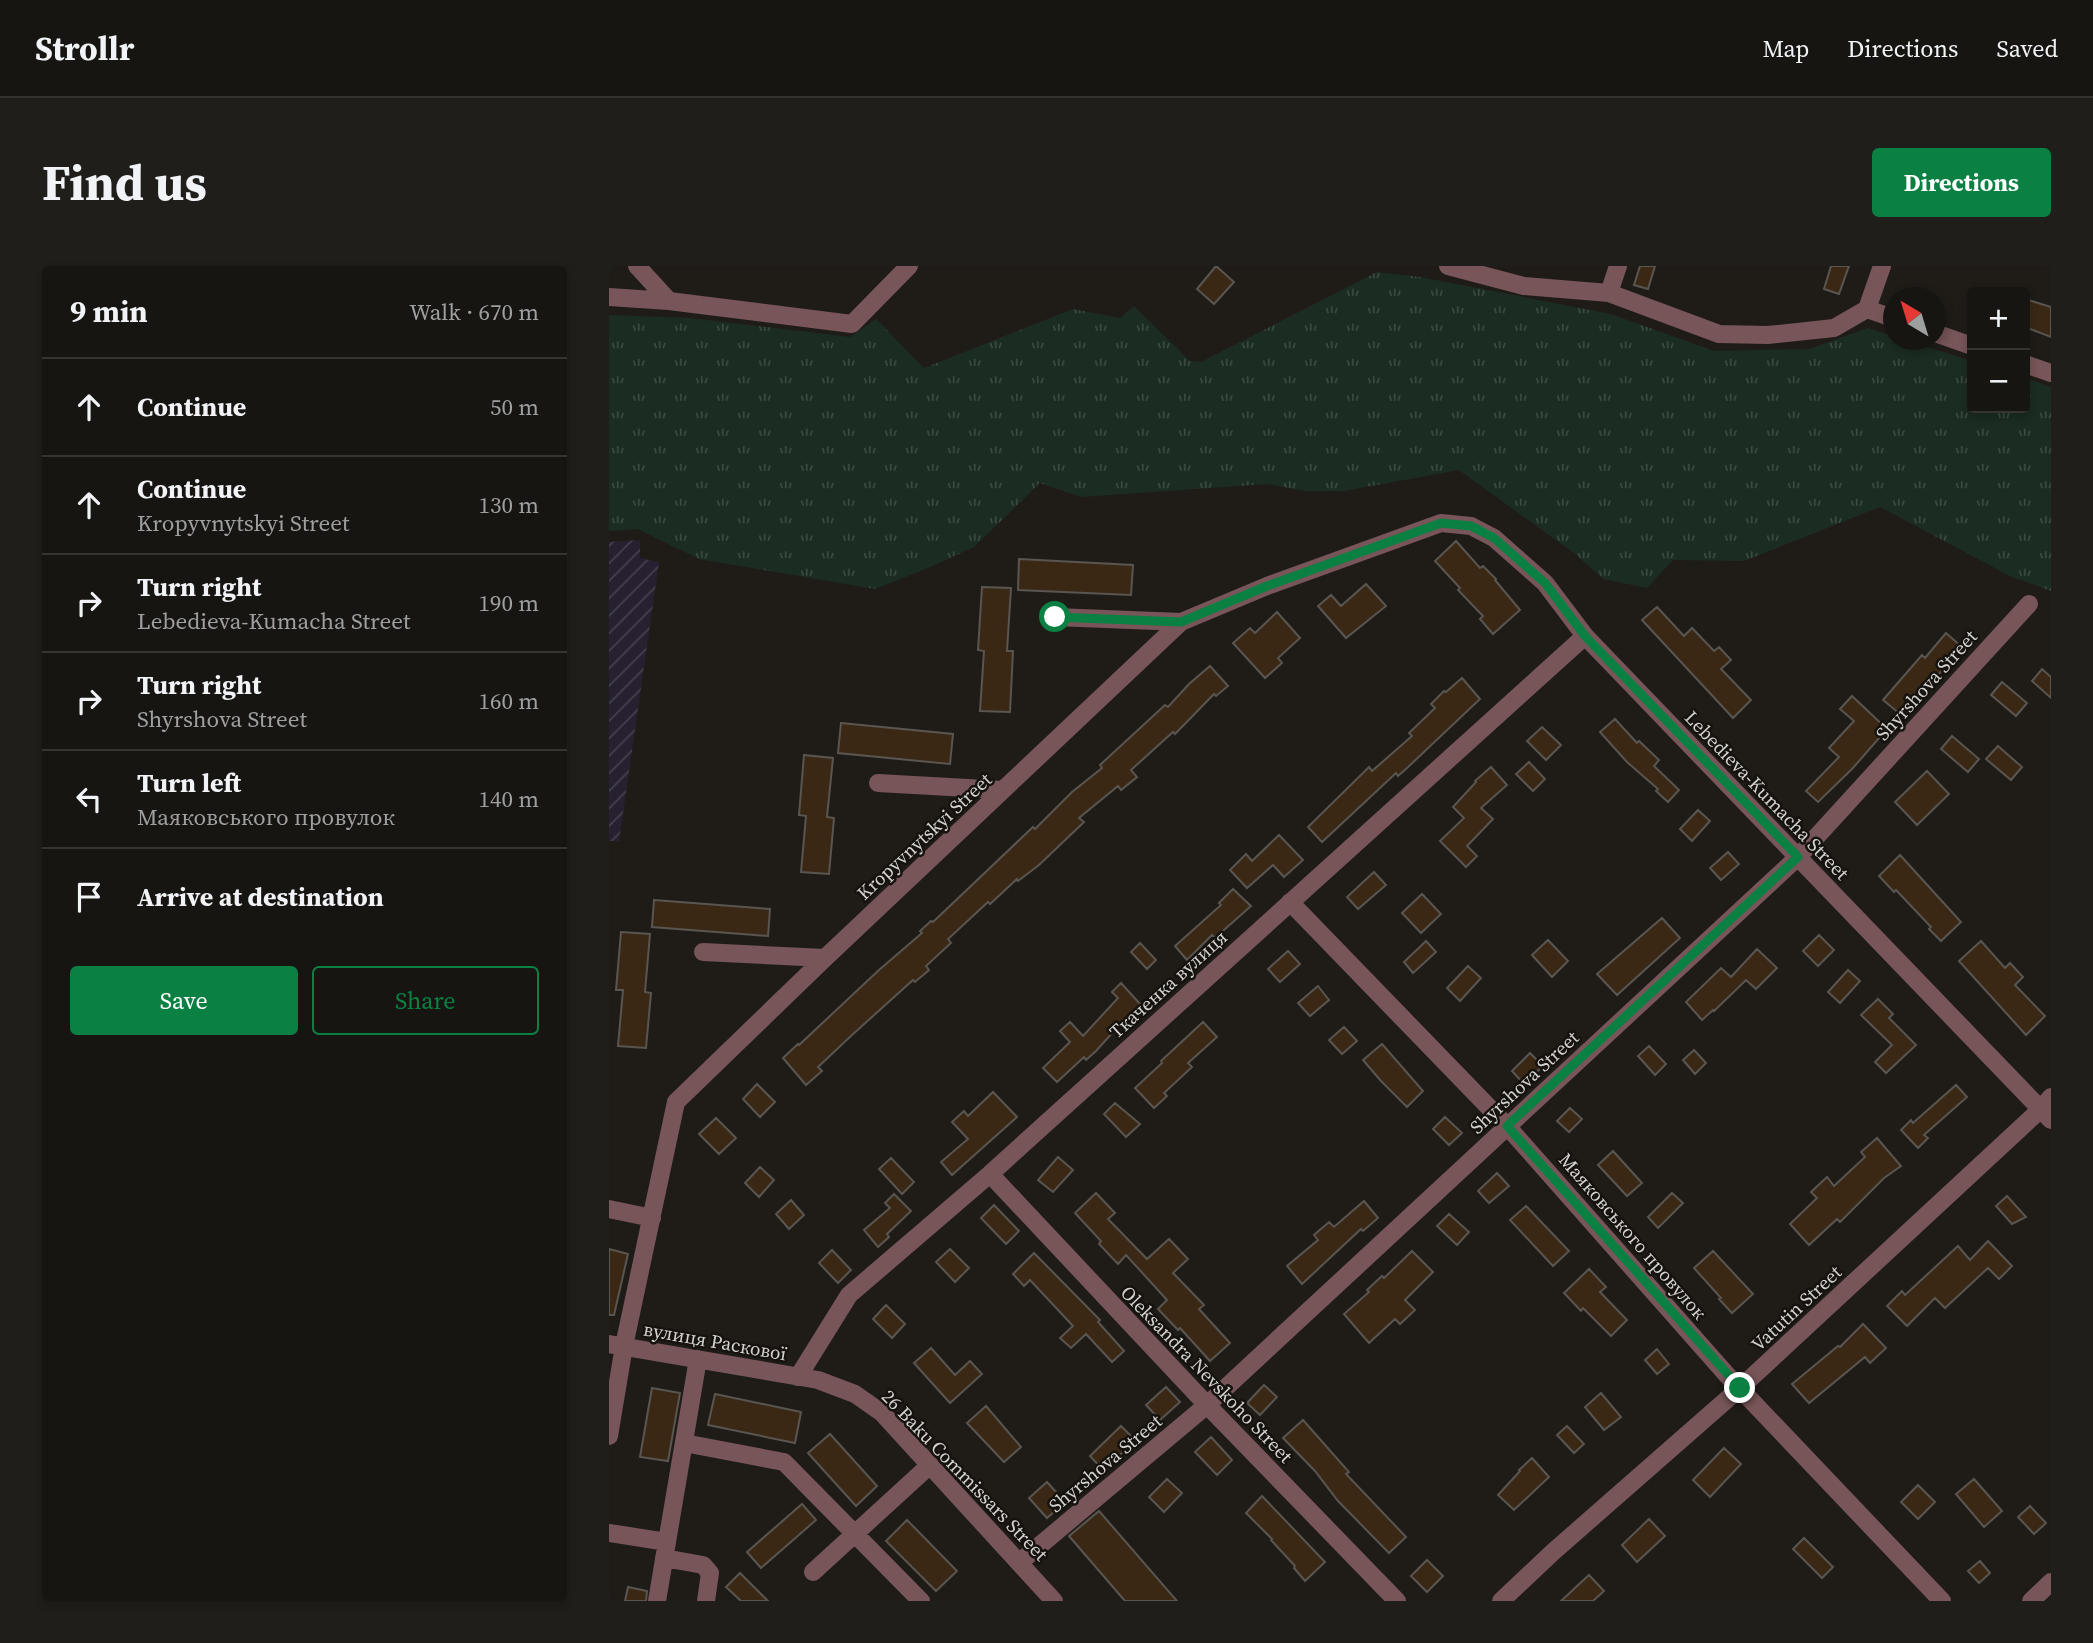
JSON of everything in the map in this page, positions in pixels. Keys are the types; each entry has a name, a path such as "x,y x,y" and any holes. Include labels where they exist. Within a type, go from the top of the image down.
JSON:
{"street":[{"path":"637,266 669,301"},
{"path":"609,297 669,301 852,324 909,266"},
{"path":"1448,266 1524,286 1609,293 1719,334 1768,335 1834,328 1867,309 1882,266"},
{"path":"1609,293 1618,266"},
{"path":"1867,309 1883,315"},
{"path":"1946,337 1967,344"},
{"path":"2030,366 2051,373"},
{"name":"Kropyvnytskyi Street","path":"609,1436 617,1345 652,1218 676,1102 1181,622 1267,586 1441,523"},
{"name":"Lebedieva-Kumacha Street","path":"1441,523 1471,526 1494,538 1545,583 1585,636 1798,857 2048,1108"},
{"name":"Shyrshova Street","path":"1020,1562 1207,1405 1798,857 2029,604"},
{"path":"1055,617 1181,622"},
{"name":"Ткаченка вулиця","path":"799,1377 849,1295 990,1174 1585,636"},
{"path":"878,783 1003,790"},
{"name":"Маяковського провулок","path":"1290,902 1507,1126 1740,1388 1942,1601"},
{"path":"703,952 825,958"},
{"name":"Vatutin Street","path":"1501,1601 1552,1552 1740,1388 2048,1108"},
{"name":"Oleksandra Nevskoho Street","path":"990,1174 1207,1405 1397,1601"},
{"path":"609,1209 652,1218"},
{"name":"вулиця Раскової","path":"617,1345 799,1377"},
{"path":"657,1601 698,1359"},
{"name":"26 Baku Commissars Street","path":"799,1377 818,1380 855,1394 882,1413 1054,1601"},
{"path":"684,1443 784,1462 921,1601"},
{"path":"813,1572 930,1465"},
{"path":"609,1532 703,1565 710,1573 706,1601"},
{"path":"2031,1601 2051,1582"}],"shaded area":[{"path":"640,540 640,558 659,562 619,841 609,841 609,542"}],"green space":[{"path":"1377,272 1420,277 1611,314 1714,351 1809,349 1868,328 1883,333 1883,350 1937,350 1967,359 1967,413 2030,413 2030,380 2051,387 2051,591 2010,576 1880,507 1744,561 1673,560 1647,588 1603,579 1574,553 1459,470 1344,491 1306,491 1267,484 1081,497 1040,483 974,547 875,589 699,559 638,529 609,531 609,315 689,318 850,337 876,319 924,368 1073,309 1120,318 1134,306 1190,361 1201,362"}],"building":[{"path":"1216,266 1234,282 1214,304 1197,289"},
{"path":"1640,266 1655,266 1648,289 1634,285"},
{"path":"1831,266 1849,266 1839,294 1824,289"},
{"path":"2030,301 2051,307 2051,337 2030,329"},
{"path":"1456,541 1480,568 1483,566 1496,579 1520,610 1493,634 1480,619 1483,616 1435,561"},
{"path":"1019,559 1133,565 1131,595 1018,590"},
{"path":"1366,584 1386,606 1346,638 1318,606 1331,595 1341,606"},
{"path":"982,587 1011,588 1007,651 1013,651 1010,712 980,711 984,651 978,650"},
{"path":"1657,607 1684,636 1692,628 1714,651 1719,647 1731,660 1721,669 1751,700 1733,718 1642,620"},
{"path":"1277,612 1300,638 1278,658 1282,663 1265,678 1233,643 1250,628 1255,633"},
{"path":"1946,633 1962,647 1904,715 1900,714 1883,700 1922,655 1925,658"},
{"path":"1210,666 1228,686 1216,696 1214,694 1175,734 1173,732 1131,770 1137,777 1121,790 1118,786 1079,818 1084,822 1039,865 1018,881 1017,879 990,904 988,902 948,939 951,943 926,966 929,970 915,982 913,980 852,1035 818,1067 822,1071 806,1085 783,1058 922,933 920,931 933,922 1033,827 1035,829 1072,792 1102,768 1100,765 1165,705 1168,707"},
{"path":"2042,669 2051,677 2051,698 2032,681"},
{"path":"1462,678 1480,699 1407,768 1398,776 1396,773 1322,842 1308,827 1369,767 1372,771 1412,736 1409,733 1435,708 1431,704"},
{"path":"2002,682 2027,703 2016,716 1991,695"},
{"path":"1852,696 1887,729 1818,802 1806,791 1839,757 1829,748 1854,721 1840,709"},
{"path":"1615,719 1637,743 1639,741 1659,760 1654,766 1679,790 1668,802 1600,732"},
{"path":"841,723 953,734 950,764 838,753"},
{"path":"1542,727 1561,745 1546,760 1527,741"},
{"path":"1952,736 1979,759 1968,772 1941,749"},
{"path":"1998,746 2022,767 2011,780 1986,759"},
{"path":"804,755 833,758 827,817 834,818 829,874 801,872 806,816 799,815"},
{"path":"1529,762 1545,779 1533,791 1516,774"},
{"path":"1491,767 1507,785 1481,808 1493,819 1467,846 1477,856 1466,867 1440,841 1464,818 1453,807"},
{"path":"1927,771 1949,794 1917,825 1895,802"},
{"path":"1698,810 1710,821 1692,841 1680,829"},
{"path":"1279,835 1303,860 1284,877 1273,865 1247,888 1230,870 1246,854 1252,861"},
{"path":"1728,852 1739,864 1721,880 1710,868"},
{"path":"1900,855 1961,922 1941,941 1896,890 1894,892 1879,876"},
{"path":"1374,872 1386,885 1358,909 1347,897"},
{"path":"1233,889 1251,906 1215,938 1212,935 1187,960 1175,946 1221,905 1219,903"},
{"path":"1422,894 1441,914 1421,933 1402,913"},
{"path":"654,900 770,909 768,936 652,927"},
{"path":"1662,918 1680,938 1617,995 1597,974"},
{"path":"621,932 650,934 645,992 651,993 646,1048 618,1046 623,990 616,990"},
{"path":"1819,935 1834,950 1818,966 1803,951"},
{"path":"1548,940 1568,961 1552,977 1532,955"},
{"path":"1426,941 1436,952 1413,973 1404,962"},
{"path":"1981,941 2005,968 2010,963 2023,977 2015,985 2045,1016 2026,1035 1959,961"},
{"path":"1140,943 1156,960 1147,969 1131,952"},
{"path":"1757,949 1777,968 1756,989 1746,980 1702,1020 1686,1002 1721,968 1731,977"},
{"path":"1288,951 1300,964 1280,982 1268,969"},
{"path":"1468,966 1481,978 1460,1001 1447,988"},
{"path":"1848,970 1860,981 1840,1003 1828,992"},
{"path":"1121,983 1141,1005 1096,1051 1086,1060 1084,1057 1057,1082 1043,1068 1070,1042 1060,1031 1070,1022 1083,1036 1118,998 1112,992"},
{"path":"1318,986 1329,1000 1310,1016 1298,1003"},
{"path":"1878,999 1893,1014 1889,1018 1916,1045 1886,1073 1875,1062 1892,1045 1861,1015"},
{"path":"1203,1022 1217,1037 1188,1063 1192,1067 1164,1093 1167,1096 1154,1108 1135,1088"},
{"path":"1344,1027 1357,1041 1342,1054 1329,1040"},
{"path":"1382,1044 1423,1091 1407,1107 1363,1060"},
{"path":"1649,1046 1666,1064 1655,1075 1638,1056"},
{"path":"1694,1050 1706,1063 1695,1074 1683,1060"},
{"path":"1530,1053 1543,1066 1524,1084 1512,1071"},
{"path":"757,1084 775,1102 760,1117 743,1099"},
{"path":"1956,1085 1967,1097 1924,1135 1928,1138 1918,1148 1901,1130 1911,1120 1913,1123"},
{"path":"993,1092 1017,1117 952,1175 941,1162 968,1139 952,1122 964,1111 968,1116"},
{"path":"1115,1103 1140,1124 1126,1137 1104,1114"},
{"path":"1570,1108 1582,1119 1569,1132 1557,1121"},
{"path":"1445,1117 1462,1133 1449,1145 1433,1129"},
{"path":"716,1118 736,1138 719,1154 699,1134"},
{"path":"1877,1138 1901,1166 1884,1178 1840,1222 1837,1219 1809,1245 1790,1224 1817,1198 1811,1192 1827,1177 1834,1186 1865,1157 1861,1152"},
{"path":"1613,1151 1642,1183 1627,1196 1598,1165"},
{"path":"1058,1157 1073,1170 1053,1192 1038,1180"},
{"path":"891,1158 914,1182 902,1194 879,1169"},
{"path":"760,1167 774,1180 759,1197 745,1183"},
{"path":"1497,1173 1509,1186 1489,1203 1478,1191"},
{"path":"1096,1193 1115,1213 1108,1219 1147,1259 1169,1239 1188,1259 1173,1273 1204,1305 1199,1309 1230,1343 1210,1361 1180,1328 1178,1330 1158,1309 1167,1300 1126,1255 1118,1264 1075,1213"},
{"path":"1672,1193 1683,1203 1658,1228 1648,1217"},
{"path":"894,1194 911,1211 887,1234 889,1237 878,1247 864,1230 890,1208 885,1203"},
{"path":"2007,1196 2026,1217 2012,1224 1996,1206"},
{"path":"791,1200 804,1215 789,1229 776,1214"},
{"path":"1364,1201 1378,1218 1363,1231 1361,1229 1302,1284 1287,1266 1318,1240 1314,1235 1329,1222 1334,1227"},
{"path":"994,1205 1019,1231 1006,1244 981,1218"},
{"path":"1526,1206 1569,1251 1553,1266 1510,1220"},
{"path":"1449,1214 1469,1232 1457,1245 1437,1226"},
{"path":"1988,1241 2012,1266 1999,1279 1988,1268 1945,1308 1935,1298 1907,1326 1887,1306 1902,1291 1905,1295 1958,1246 1970,1260"},
{"path":"609,1249 628,1254 614,1315 609,1315"},
{"path":"950,1249 969,1268 955,1282 936,1262"},
{"path":"832,1250 851,1270 838,1283 819,1263"},
{"path":"1412,1251 1433,1272 1405,1300 1415,1310 1400,1324 1395,1319 1369,1343 1344,1314"},
{"path":"1713,1251 1753,1294 1732,1313 1694,1268"},
{"path":"1034,1253 1100,1320 1098,1322 1124,1351 1112,1362 1086,1334 1071,1348 1060,1338 1073,1326 1030,1280 1024,1286 1013,1274"},
{"path":"1589,1269 1606,1287 1600,1292 1627,1320 1611,1336 1564,1293"},
{"path":"886,1305 905,1324 892,1338 873,1319"},
{"path":"1863,1324 1886,1348 1870,1363 1865,1357 1809,1403 1792,1384 1840,1347"},
{"path":"931,1348 955,1375 970,1361 982,1374 950,1403 914,1363"},
{"path":"1657,1349 1669,1364 1657,1374 1645,1360"},
{"path":"1264,1385 1277,1397 1260,1415 1247,1403"},
{"path":"1166,1387 1180,1402 1160,1420 1146,1405"},
{"path":"652,1388 680,1393 668,1461 640,1457"},
{"path":"1601,1393 1621,1417 1604,1430 1585,1407"},
{"path":"715,1394 801,1412 795,1443 708,1425"},
{"path":"986,1406 1021,1447 1004,1462 967,1423"},
{"path":"1303,1420 1349,1472 1346,1474 1406,1537 1389,1553 1338,1501 1315,1471 1283,1438"},
{"path":"1121,1426 1135,1440 1104,1471 1090,1456"},
{"path":"1567,1426 1584,1444 1574,1453 1557,1435"},
{"path":"830,1434 877,1486 856,1506 808,1453"},
{"path":"1211,1437 1232,1460 1217,1475 1195,1452"},
{"path":"1724,1448 1741,1464 1710,1497 1693,1480"},
{"path":"1532,1458 1549,1477 1514,1510 1498,1495"},
{"path":"1167,1479 1182,1493 1164,1512 1149,1497"},
{"path":"1974,1479 2002,1511 1984,1527 1956,1494"},
{"path":"1047,1482 1065,1502 1047,1518 1029,1498"},
{"path":"1918,1485 1935,1502 1918,1519 1901,1502"},
{"path":"1262,1496 1325,1562 1305,1581 1272,1539 1246,1513"},
{"path":"802,1504 816,1520 761,1568 747,1552"},
{"path":"2030,1506 2046,1523 2034,1534 2018,1517"},
{"path":"1099,1511 1177,1601 1125,1601 1069,1536"},
{"path":"1649,1519 1665,1536 1637,1562 1622,1545"},
{"path":"907,1520 957,1571 936,1591 886,1541"},
{"path":"1804,1538 1833,1567 1822,1578 1793,1549"},
{"path":"1427,1560 1443,1576 1427,1592 1411,1576"},
{"path":"1980,1561 1990,1573 1979,1583 1968,1571"},
{"path":"740,1573 768,1601 741,1601 726,1587"},
{"path":"1589,1575 1604,1591 1593,1601 1561,1601"},
{"path":"628,1587 647,1591 646,1601 625,1601"}],"route":[{"path":"1055,617 1181,622 1267,586 1441,523 1471,526 1494,538 1545,583 1585,636 1798,857 1507,1126 1740,1388"}]}
